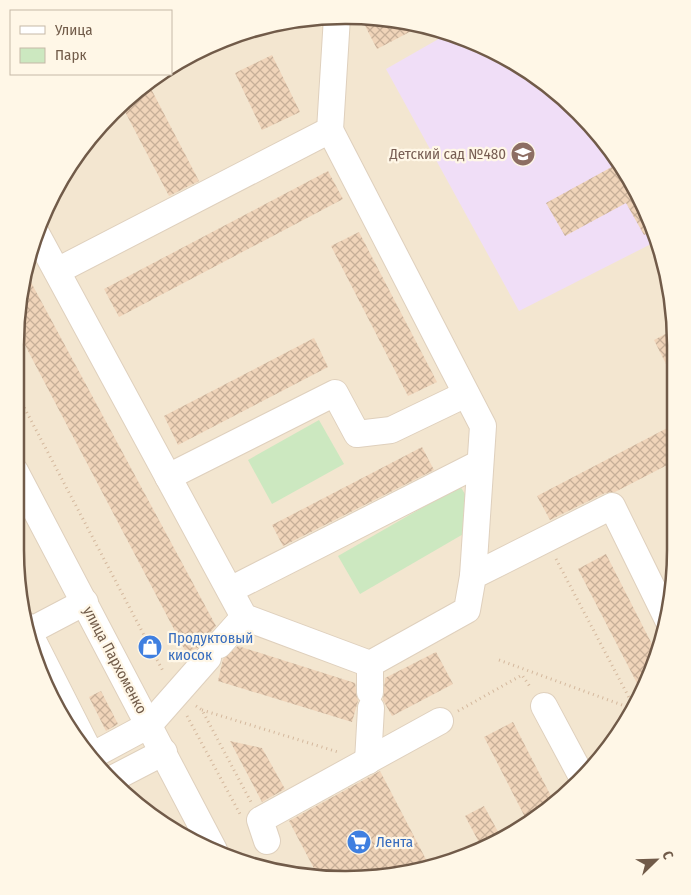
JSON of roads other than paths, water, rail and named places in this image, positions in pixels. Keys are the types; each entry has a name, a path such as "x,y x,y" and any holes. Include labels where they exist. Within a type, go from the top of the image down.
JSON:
{"street":[{"path":"41,242 244,617 370,664 467,610 473,576 483,426 330,130 337,24"},
{"path":"57,271 330,130"},
{"path":"168,478 335,393 357,434 391,430 466,394"},
{"path":"230,590 480,463"},
{"name":"улица Пархоменко","path":"24,503 85,602 209,841"},
{"path":"473,576 612,506 662,607"},
{"path":"34,627 85,602"},
{"path":"96,752 149,725 244,617"},
{"path":"368,761 370,664"},
{"path":"46,667 73,720"},
{"path":"544,706 579,771"},
{"path":"257,833 368,761 440,721"},
{"path":"117,776 164,752"}],"place":[{"name":"Детский сад №480","path":"523,154"},
{"name":"Продуктовый киосок","path":"150,647"},
{"name":"Лента","path":"359,842"}]}
